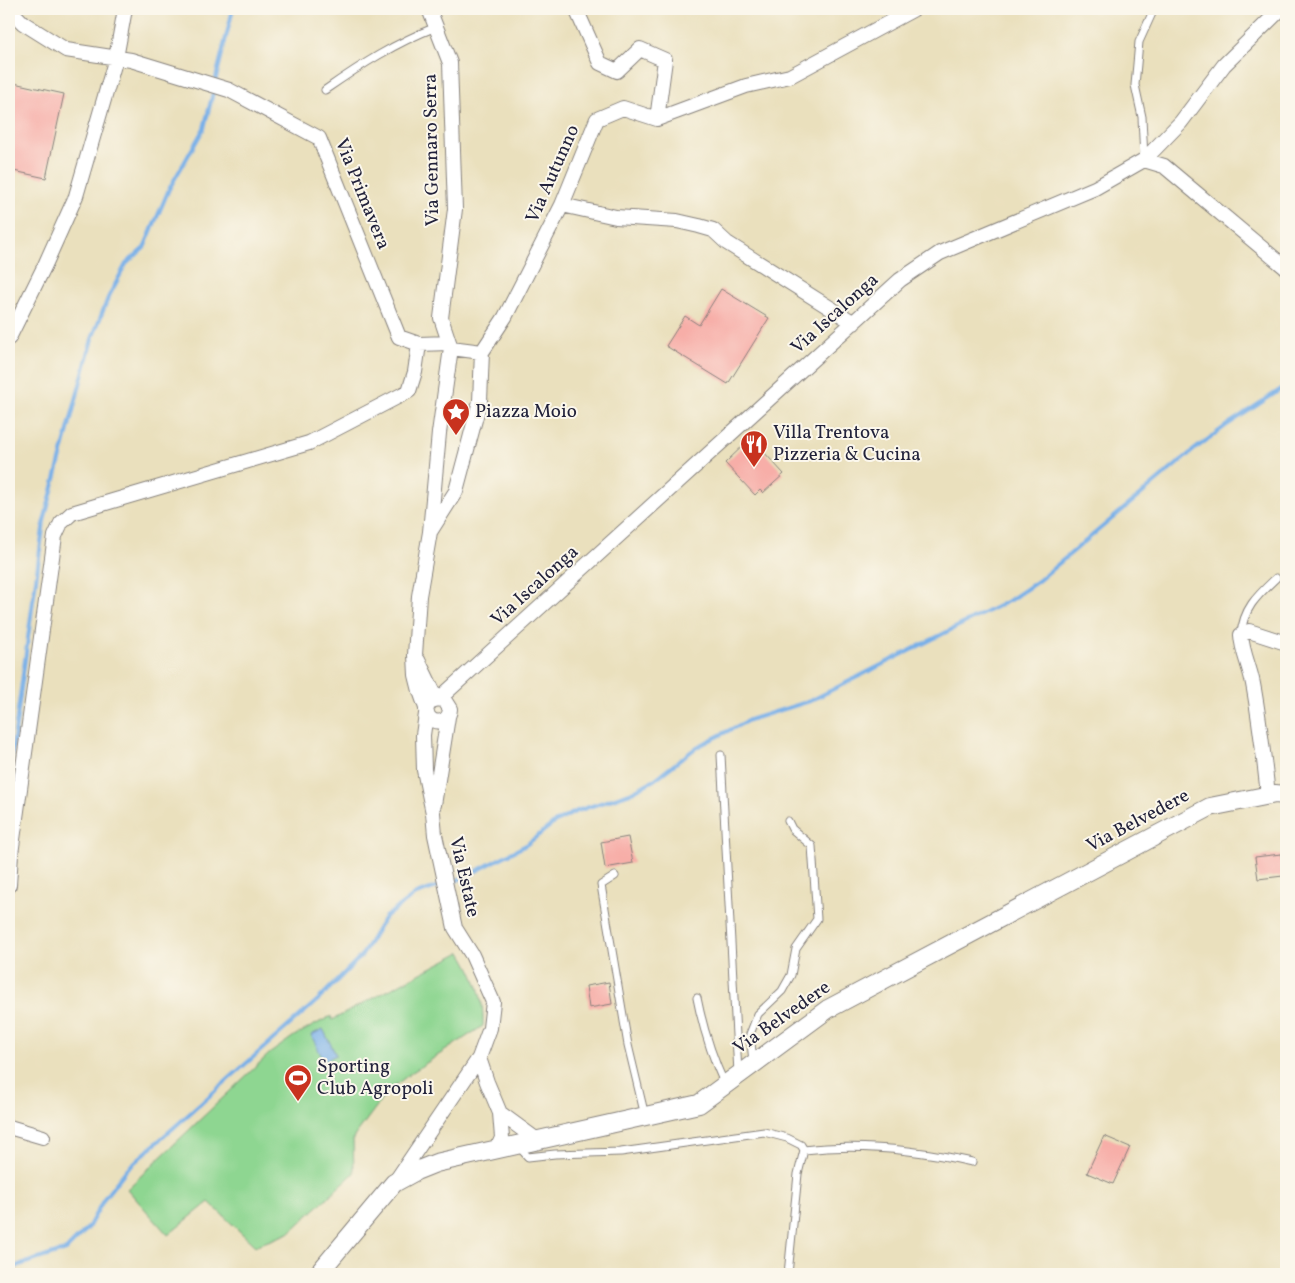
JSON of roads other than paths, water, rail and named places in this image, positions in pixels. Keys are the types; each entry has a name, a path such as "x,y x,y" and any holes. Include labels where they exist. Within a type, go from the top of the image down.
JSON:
{"street":[{"name":"Via Primavera","path":"9,9 23,23 66,50 131,60 224,89 320,138 399,337 419,344 450,345"},
{"path":"9,338 46,265 76,196 116,58 125,9"},
{"name":"Via Gennaro Serra","path":"429,9 450,62 455,209 441,318 450,345 430,532"},
{"path":"576,9 600,62 617,71 640,48 665,60 658,119 746,86 790,76 914,9"},
{"name":"Via Iscalonga","path":"438,707 460,679 900,280 940,253 1095,188 1144,160 1181,122 1224,65 1281,9"},
{"name":"Via Autunno","path":"482,352 505,317 562,205 597,119 623,108 658,119"},
{"path":"1144,160 1164,166 1286,268"},
{"path":"562,205 616,217 677,221 714,230 727,243 854,323"},
{"path":"9,886 12,844 55,536 61,523 72,513 309,443 409,390 415,372 419,344"},
{"path":"438,707 415,655 419,596 430,532 456,491 480,401 482,352 450,345"},
{"path":"1268,795 1253,681 1242,646 1241,635 1249,631 1286,643"},
{"name":"Via Estate","path":"394,1183 479,1058 490,1028 493,1002 472,955 455,928 435,835 433,813 424,770 423,735 438,707"},
{"name":"Via Estate","path":"433,813 438,707"},
{"name":"Via Belvedere","path":"318,1274 394,1183 416,1171 436,1163 699,1104 828,1009 1210,807 1268,795 1286,795"},
{"path":"479,1058 500,1113 502,1138 497,1149"},
{"path":"500,1113 537,1140"},
{"path":"9,1127 43,1137"}],"lane":[{"path":"1144,160 1142,117 1135,85 1139,42 1154,9"},
{"path":"325,90 366,62 400,43 436,27"},
{"path":"1241,635 1242,622 1255,598 1276,578"},
{"path":"721,755 731,1080"},
{"path":"754,1064 750,1034 758,1014 782,991 791,975 796,949 817,919 812,846 792,829 788,821"},
{"path":"615,876 601,885 628,1045 645,1116"},
{"path":"697,998 702,1024 715,1063 731,1080"},
{"path":"516,1145 528,1157 555,1154 621,1152 764,1132 788,1138 801,1145 804,1150 798,1174 788,1274"},
{"path":"804,1150 829,1147 876,1148 938,1154 972,1162"}],"water":[{"path":"323,1029 336,1055 324,1061 311,1035"}],"waterway":[{"path":"215,82 233,9"},
{"path":"9,776 44,521 92,339 108,298 126,264 144,248 169,189 204,128 214,89"},
{"path":"9,1272 19,1265 66,1250 88,1228 105,1197 127,1169 319,999 362,955 385,917 416,894 463,878 526,845 554,823 577,811 630,793 654,780 697,747 749,720 810,701 1010,600 1038,581 1195,449 1227,425 1286,386"}],"place":[{"name":"Piazza Moio","path":"456,436"},
{"name":"Villa Trentova Pizzeria & Cucina","path":"754,468"},
{"name":"Sporting Club Agropoli","path":"298,1102"}]}
